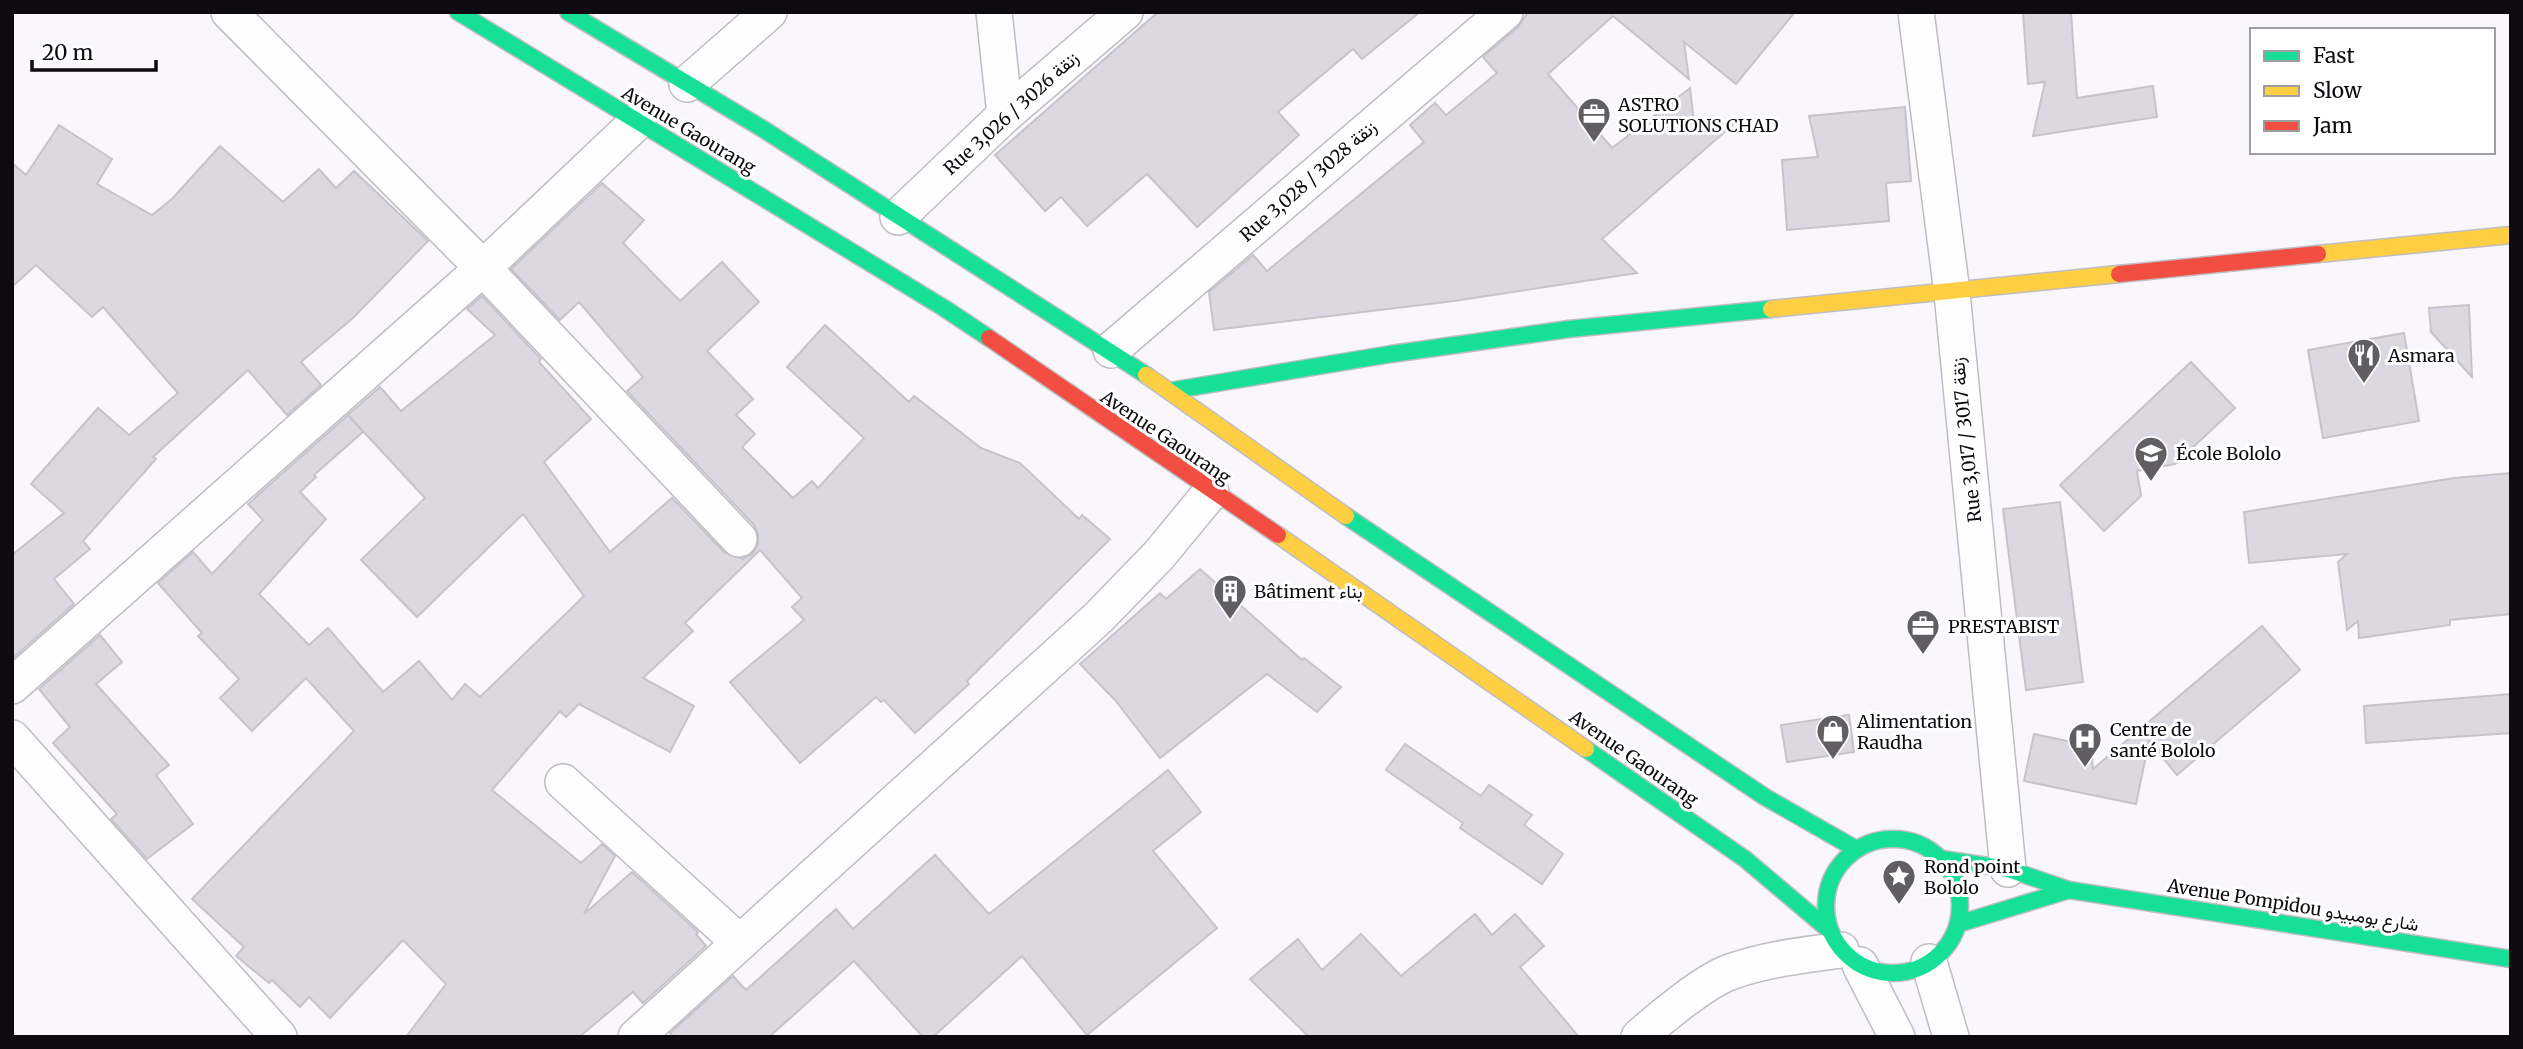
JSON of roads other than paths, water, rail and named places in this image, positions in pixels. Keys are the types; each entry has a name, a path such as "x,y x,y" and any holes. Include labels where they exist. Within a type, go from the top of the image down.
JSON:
{"main road":[{"name":"Avenue Gaourang","path":"458,12 944,309 1211,492 1292,544 1745,859 1843,948"},
{"path":"568,12 1111,350 1321,499 1765,797 1856,849"},
{"path":"1169,391 1391,354 1569,329 1952,293 2511,235"},
{"path":"1900,838 1923,845 1942,859 1954,878 1960,900 1958,924 1947,946 1929,962 1906,972 1882,973 1843,948 1825,907 1828,884 1839,865 1856,849 1877,840 1900,838"},
{"name":"Avenue Pompidou شارع بومبيدو","path":"1942,859 2008,869 2069,890 2511,959"},
{"path":"1958,924 2069,890"}],"street":[{"path":"229,12 483,268 739,539"},
{"path":"687,84 769,12"},
{"path":"994,12 1005,115"},
{"name":"Rue 3,026 / زنقة 3026","path":"898,217 1005,115 1125,12"},
{"name":"Rue 3,028 / زنقة 3028","path":"1111,350 1505,12"},
{"name":"Rue 3,017 / زنقة 3017","path":"1916,12 1952,293 2008,869"},
{"path":"12,686 483,268 638,121"},
{"path":"636,1037 1099,617 1159,555 1211,492"},
{"path":"12,738 279,1037"},
{"path":"562,782 739,942"},
{"path":"1639,1037 1658,1019 1728,972 1777,959 1843,948 1897,1037"},
{"path":"1929,962 1951,1037"}],"place":[{"name":"ASTRO SOLUTIONS CHAD","path":"1594,144"},
{"name":"Asmara","path":"2364,385"},
{"name":"École Bololo","path":"2151,483"},
{"name":"Bâtiment بناء","path":"1230,621"},
{"name":"PRESTABIST","path":"1923,656"},
{"name":"Alimentation Raudha","path":"1833,761"},
{"name":"Centre de santé Bololo","path":"2085,769"},
{"name":"Rond point Bololo","path":"1899,906"}]}
